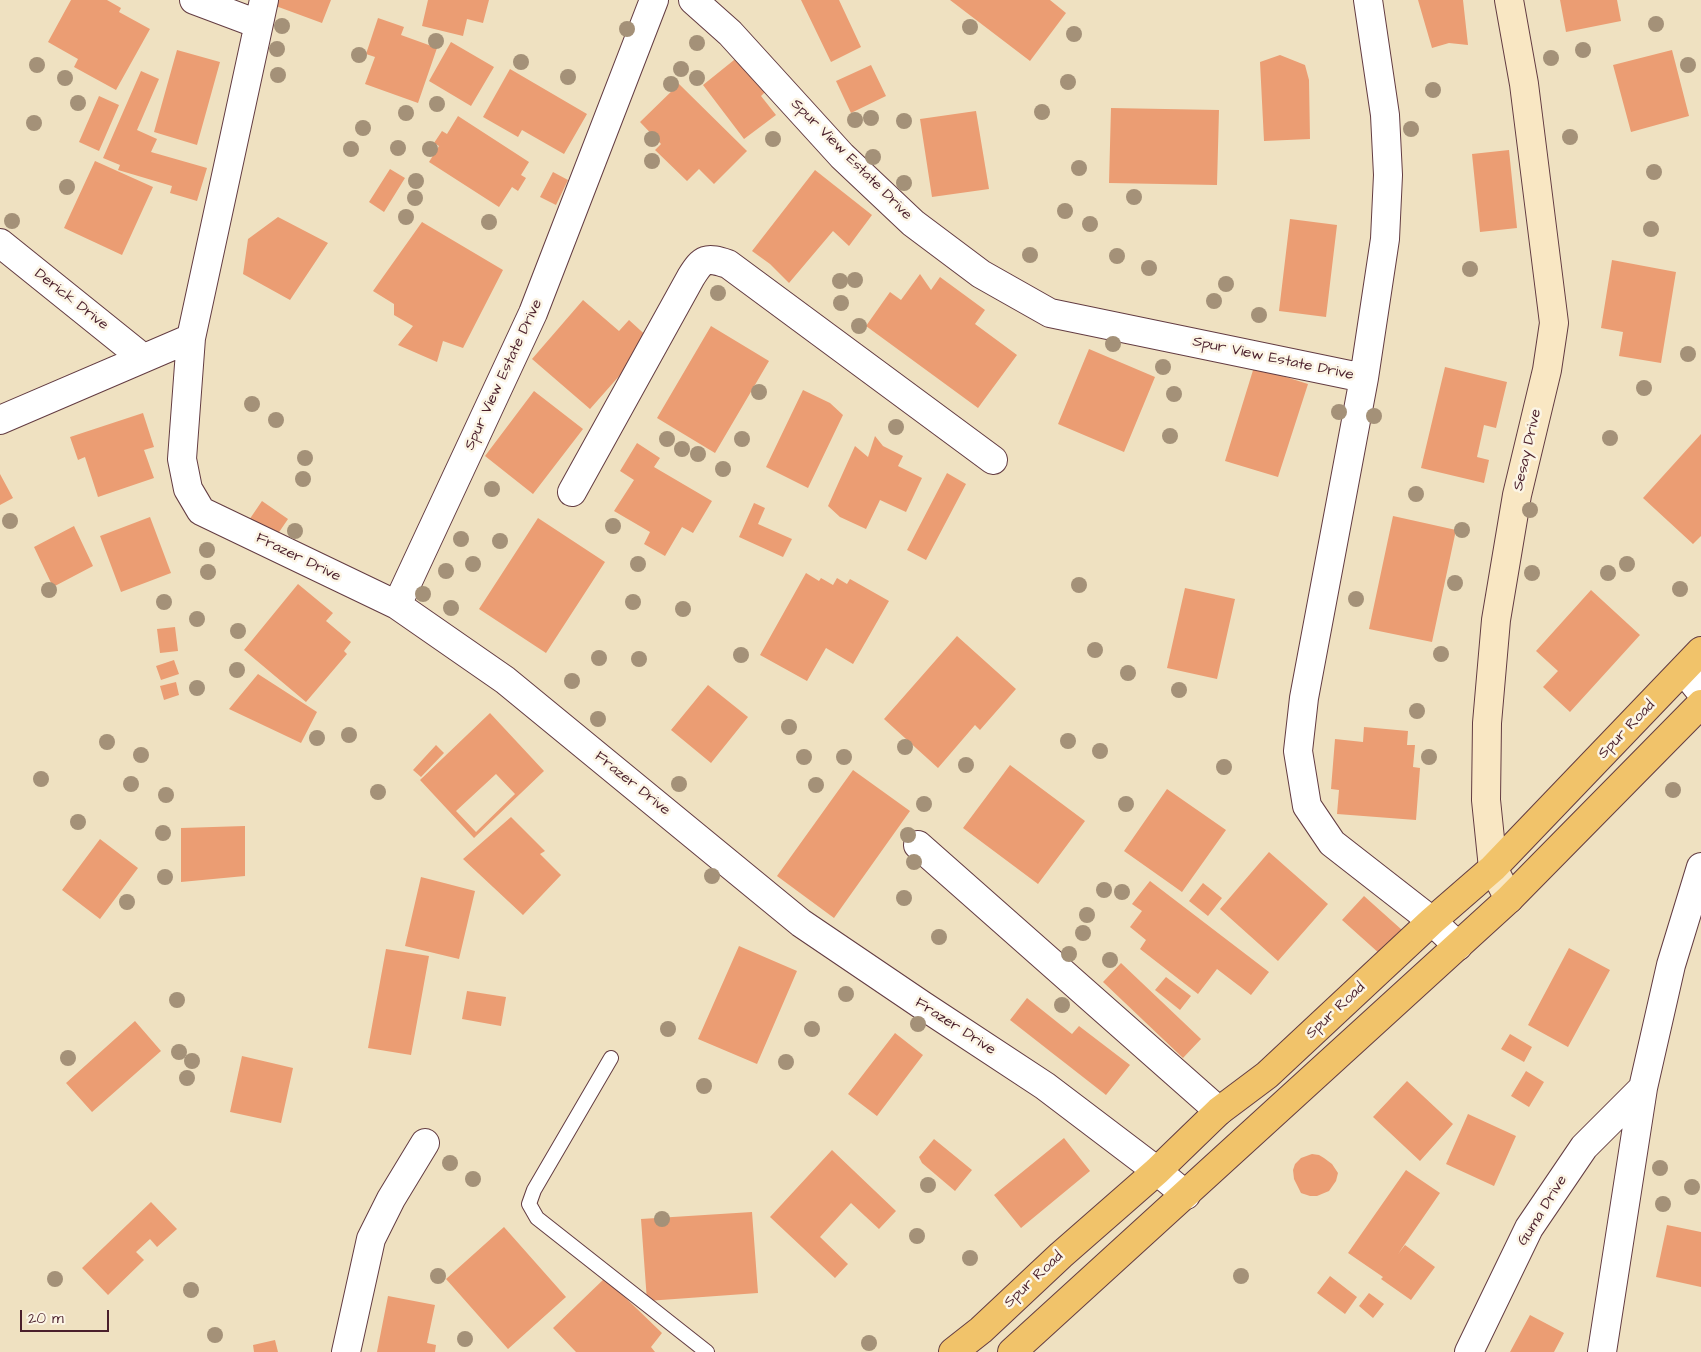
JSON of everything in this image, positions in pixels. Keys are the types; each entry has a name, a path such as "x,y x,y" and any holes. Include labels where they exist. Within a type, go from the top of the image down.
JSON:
{"main road":[{"name":"Spur Road","path":"954,1352 981,1330 1061,1255 1157,1171 1219,1111 1267,1075 1432,921 1493,868 1692,661"},
{"path":"1012,1352 1509,899 1701,704"},
{"path":"1267,1075 1289,1098"},
{"path":"981,1330 999,1352"}],"street":[{"path":"194,0 261,12"},
{"name":"Spur View Estate Drive","path":"397,605 533,313 654,0"},
{"name":"Spur View Estate Drive","path":"694,0 730,33 842,156 913,223 990,279 1050,313 1364,378 1304,698 1298,751 1307,806 1332,843 1432,921 1458,946"},
{"path":"1364,378 1385,239 1388,175 1385,115 1368,0"},
{"name":"Sesay Drive","path":"1509,0 1524,84 1554,323 1547,370 1517,495 1496,620 1487,723 1486,800 1493,868 1509,899"},
{"name":"Frazer Drive","path":"261,12 191,338 182,459 188,488 201,511 397,605 505,680 802,923 1045,1086 1186,1195"},
{"name":"Derick Drive","path":"0,243 142,358"},
{"path":"572,492 691,277 700,263 713,259 728,264 993,460"},
{"path":"0,420 191,338"},
{"path":"1692,661 1701,692"},
{"path":"918,845 1219,1111"},
{"path":"1602,1352 1643,1088 1671,965 1701,867"},
{"name":"Guma Drive","path":"1470,1352 1529,1228 1584,1147 1643,1088"},
{"path":"346,1352 371,1240 391,1199 425,1143"}],"lane":[{"path":"611,1058 534,1190 529,1204 538,1218 707,1352"}],"building":[{"path":"71,0 107,0 121,8 119,12 150,29 116,90 74,67 78,59 48,42"},
{"path":"274,0 331,0 322,23 273,5"},
{"path":"428,0 489,0 483,23 467,19 463,36 422,26"},
{"path":"801,0 839,0 861,47 831,62"},
{"path":"950,0 1050,0 1066,13 1030,61"},
{"path":"1418,0 1463,0 1468,45 1449,43 1432,48"},
{"path":"1560,0 1617,0 1621,21 1566,32"},
{"path":"378,18 404,27 401,35 437,48 418,103 365,84 375,57 366,54"},
{"path":"451,42 494,67 471,106 429,81"},
{"path":"177,50 220,62 197,145 154,132"},
{"path":"1672,50 1689,116 1631,132 1613,65"},
{"path":"1280,55 1305,65 1309,80 1310,139 1264,141 1260,62"},
{"path":"739,56 766,91 761,96 776,115 744,139 703,85"},
{"path":"871,65 886,96 851,113 836,81"},
{"path":"510,69 587,114 564,154 522,130 518,137 483,117"},
{"path":"141,71 159,79 137,130 157,139 151,152 207,168 197,201 170,193 172,186 118,170 120,165 103,158"},
{"path":"679,84 747,151 714,184 699,169 687,181 655,150 661,144 640,122"},
{"path":"99,96 119,105 99,151 79,142"},
{"path":"1111,108 1219,110 1217,185 1109,183"},
{"path":"976,111 989,189 932,197 920,119"},
{"path":"458,116 529,162 521,175 526,178 518,191 512,187 499,207 429,162 439,146 434,143 442,131 447,134"},
{"path":"1509,150 1517,228 1480,232 1472,154"},
{"path":"95,161 153,187 122,255 64,228"},
{"path":"390,169 405,178 384,212 369,202"},
{"path":"815,170 872,215 849,246 833,231 789,283 770,264 752,251"},
{"path":"553,172 568,180 556,205 540,197"},
{"path":"278,217 328,243 290,300 243,274 248,239"},
{"path":"1290,219 1337,225 1326,317 1279,311"},
{"path":"422,222 503,270 463,348 443,341 437,362 398,345 413,326 394,315 394,304 373,291"},
{"path":"1612,260 1676,272 1661,363 1619,356 1623,332 1601,328"},
{"path":"920,274 931,290 940,277 985,310 975,324 1017,355 978,408 866,326 890,292 901,300"},
{"path":"583,300 619,331 629,320 651,340 590,409 532,359"},
{"path":"711,326 769,361 715,453 657,418"},
{"path":"1089,349 1155,377 1124,452 1058,424"},
{"path":"1254,367 1308,384 1278,477 1225,461"},
{"path":"1445,367 1507,382 1496,428 1484,425 1477,457 1489,460 1484,483 1421,468"},
{"path":"803,390 830,403 843,415 808,488 766,467"},
{"path":"534,391 583,429 533,494 485,456"},
{"path":"143,413 154,447 144,450 154,478 98,497 85,457 78,460 70,437"},
{"path":"1701,434 1701,536 1693,544 1643,498"},
{"path":"875,436 883,446 903,456 898,466 922,478 906,512 880,500 866,529 840,517 828,506 855,446 868,457"},
{"path":"637,443 660,458 654,467 712,501 693,533 682,527 665,556 644,544 650,532 614,511 634,480 620,471"},
{"path":"947,473 966,484 926,560 907,550"},
{"path":"0,474 13,498 0,505"},
{"path":"262,501 288,519 273,541 247,523"},
{"path":"754,503 765,508 758,524 792,539 783,557 739,537"},
{"path":"1393,516 1456,530 1432,642 1369,629"},
{"path":"150,517 171,573 121,592 100,536"},
{"path":"538,518 605,562 546,653 479,609"},
{"path":"74,526 93,566 53,587 34,547"},
{"path":"806,573 819,581 821,578 833,585 837,578 847,584 850,579 889,601 853,664 826,648 807,681 760,655"},
{"path":"298,584 333,613 326,621 351,642 344,651 347,654 306,702 244,650"},
{"path":"1185,588 1235,599 1217,679 1167,668"},
{"path":"1591,590 1640,635 1570,712 1543,687 1558,671 1536,651"},
{"path":"175,627 178,651 160,653 157,629"},
{"path":"957,636 1016,689 980,730 975,725 938,768 884,719"},
{"path":"174,660 179,674 161,680 156,666"},
{"path":"258,674 317,712 301,743 229,709"},
{"path":"176,682 179,695 164,700 160,686"},
{"path":"708,685 748,717 711,763 671,730"},
{"path":"490,713 544,771 474,838 420,780","holes":["496,774 515,794 476,832 456,811"]},
{"path":"1364,727 1408,731 1407,745 1415,745 1413,767 1420,768 1416,820 1337,814 1339,790 1331,789 1335,739 1363,742"},
{"path":"436,745 444,753 421,777 413,770"},
{"path":"1010,765 1085,821 1038,884 963,828"},
{"path":"853,770 910,811 834,918 777,876"},
{"path":"1167,789 1226,830 1182,892 1124,851"},
{"path":"511,817 545,851 540,854 561,875 523,915 463,859"},
{"path":"245,826 245,876 181,882 181,828"},
{"path":"100,839 138,868 100,919 62,890"},
{"path":"1269,852 1328,904 1278,961 1220,909"},
{"path":"421,877 475,891 459,959 405,946"},
{"path":"1150,881 1269,972 1251,995 1217,969 1198,994 1140,949 1146,940 1130,927 1142,911 1132,904"},
{"path":"1203,883 1222,898 1208,916 1189,901"},
{"path":"1364,896 1402,930 1380,954 1342,920"},
{"path":"739,946 797,971 757,1064 698,1039"},
{"path":"1569,948 1610,970 1568,1047 1528,1025"},
{"path":"386,949 429,956 411,1055 368,1048"},
{"path":"1121,963 1201,1039 1183,1058 1103,982"},
{"path":"1166,977 1191,996 1180,1010 1155,990"},
{"path":"467,991 506,997 501,1026 462,1019"},
{"path":"1027,998 1072,1034 1079,1026 1130,1065 1106,1095 1010,1020"},
{"path":"135,1021 161,1051 92,1112 66,1083"},
{"path":"895,1033 923,1055 877,1116 848,1094"},
{"path":"1510,1034 1532,1047 1524,1062 1501,1049"},
{"path":"242,1056 293,1068 281,1123 230,1112"},
{"path":"1526,1071 1544,1082 1529,1107 1511,1096"},
{"path":"1407,1081 1453,1124 1420,1161 1373,1117"},
{"path":"1468,1114 1516,1136 1494,1186 1446,1164"},
{"path":"1064,1138 1090,1171 1021,1228 994,1195"},
{"path":"934,1139 972,1170 955,1191 922,1163 919,1157"},
{"path":"832,1150 896,1211 879,1229 851,1203 820,1237 848,1264 835,1278 770,1217"},
{"path":"1312,1154 1324,1158 1332,1164 1338,1173 1336,1181 1329,1191 1317,1196 1301,1193 1294,1179 1293,1170 1295,1164 1301,1158"},
{"path":"1406,1170 1440,1193 1398,1254 1405,1245 1435,1267 1411,1300 1381,1279 1383,1277 1348,1253"},
{"path":"151,1202 177,1229 157,1247 150,1239 136,1252 144,1260 108,1295 82,1268"},
{"path":"752,1212 758,1293 647,1301 641,1219"},
{"path":"1667,1225 1701,1232 1701,1287 1656,1277"},
{"path":"504,1227 566,1297 508,1349 446,1279"},
{"path":"1330,1276 1357,1297 1345,1314 1317,1293"},
{"path":"605,1278 662,1333 651,1347 655,1352 576,1352 553,1328"},
{"path":"1369,1293 1384,1304 1373,1318 1359,1306"},
{"path":"388,1296 435,1305 427,1343 436,1345 435,1352 377,1352"},
{"path":"1530,1315 1564,1333 1554,1352 1510,1352"},
{"path":"275,1340 278,1352 254,1352 253,1345"}]}
